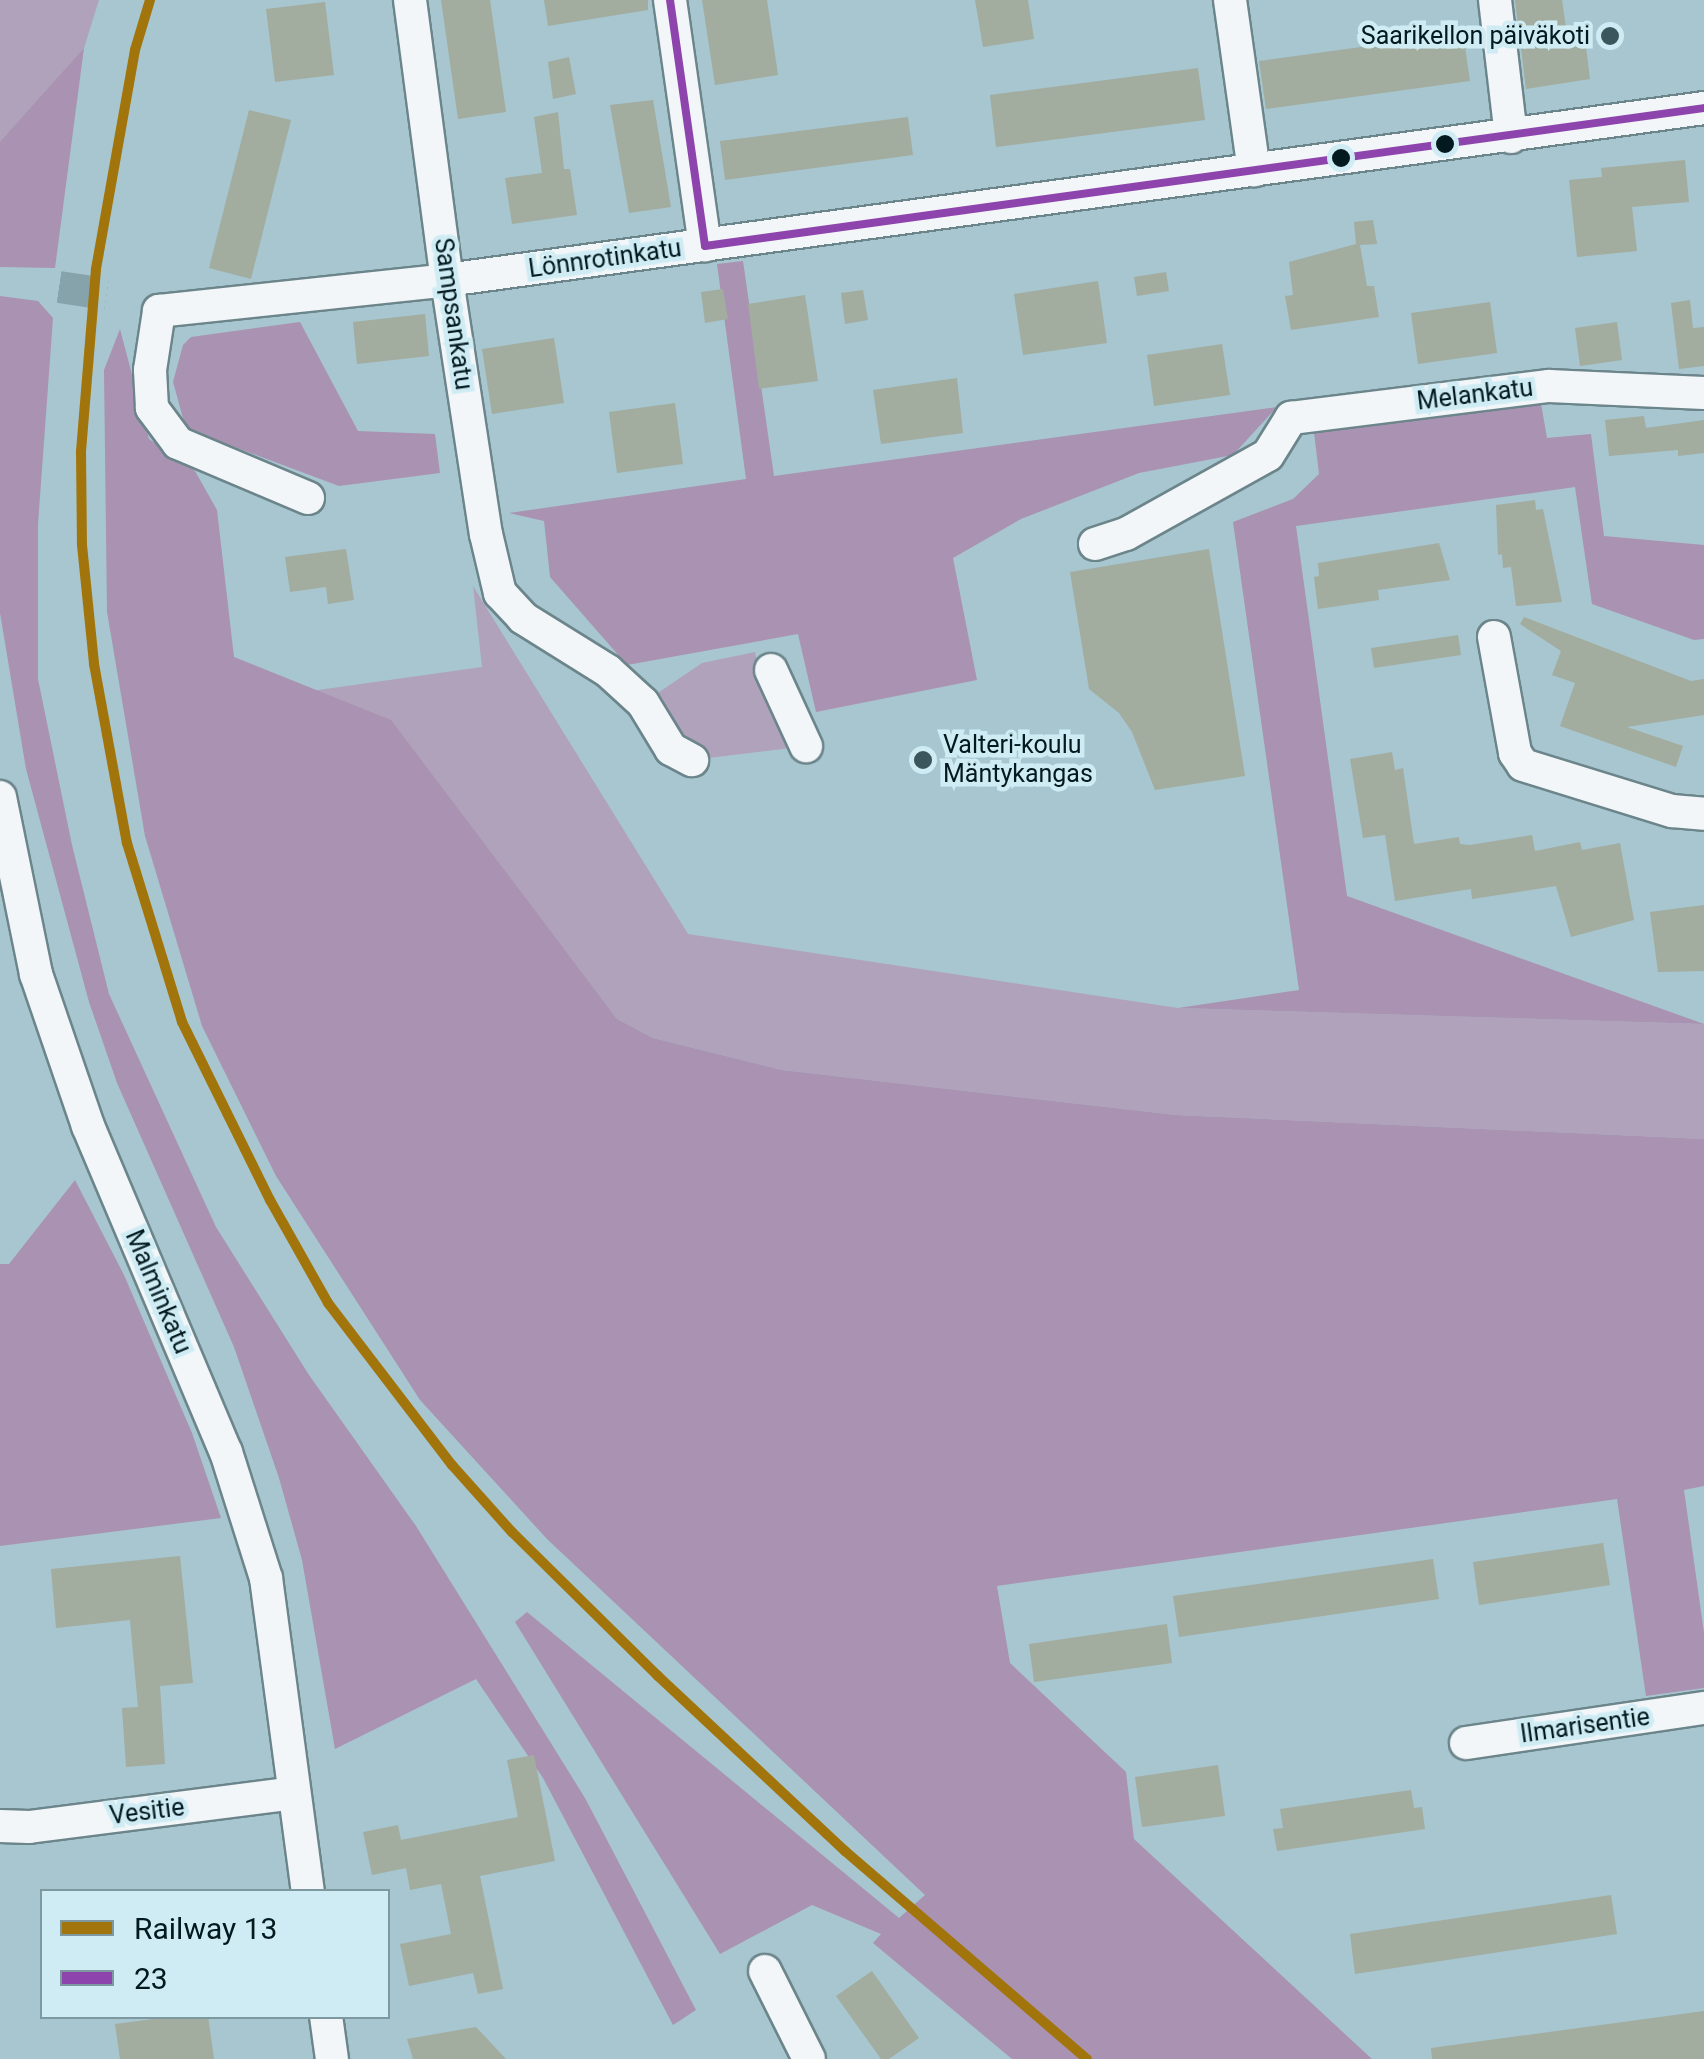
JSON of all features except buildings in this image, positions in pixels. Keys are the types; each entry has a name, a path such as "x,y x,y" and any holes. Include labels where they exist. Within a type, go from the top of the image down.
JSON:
{"street":[{"name":"Sampsankatu","path":"410,0 486,534 500,593 522,618 608,671 643,703 671,749 692,760"},
{"path":"670,0 705,246"},
{"path":"1230,0 1254,170"},
{"path":"1495,0 1511,137"},
{"name":"Lönnrotinkatu","path":"308,498 178,443 152,408 150,370 160,311 448,280 1704,108"},
{"name":"Melankatu","path":"1095,544 1126,534 1268,455 1291,418 1549,386 1704,393"},
{"path":"1494,636 1515,752 1523,766 1672,811 1704,814"},
{"path":"770,670 806,746"},
{"name":"Malminkatu","path":"0,797 36,974 88,1126 226,1452 266,1578 308,1889"},
{"name":"Ilmarisentie","path":"1466,1744 1704,1708"},
{"name":"Vesitie","path":"0,1826 30,1827 294,1792"},
{"path":"765,1971 809,2059"},
{"path":"326,2019 332,2059"}],"shaded area":[{"path":"0,0 99,0 84,48 0,144"},
{"path":"84,48 55,268 0,267 0,142"},
{"path":"743,261 774,476 1277,407 1233,455 1139,473 1021,519 953,558 977,680 816,712 798,634 627,665 550,577 544,521 509,513 746,479 717,264"},
{"path":"0,296 38,301 53,318 38,524 38,679 72,845 109,994 216,1227 309,1375 416,1526 585,1798 696,2010 673,2025 543,1778 476,1679 335,1749 302,1560 279,1478 234,1347 117,1083 89,1002 26,769 0,613"},
{"path":"300,322 358,431 435,434 440,473 339,486 186,429 173,382 183,345 191,337"},
{"path":"120,329 149,439 195,471 217,510 234,657 391,720 617,1019 653,1038 782,1070 1176,1115 1704,1139 1704,1486 1684,1490 1704,1633 1704,1688 1646,1696 1617,1499 997,1586 1010,1663 1126,1772 1134,1839 1372,2059 1012,2059 873,1943 881,1934 812,1905 720,1954 515,1622 527,1612 899,1918 925,1895 547,1539 420,1400 276,1176 202,1026 145,836 107,612 104,370"},
{"path":"1539,392 1547,438 1591,434 1604,536 1704,545 1704,639 1694,640 1592,604 1575,487 1296,526 1347,896 1704,1024 1178,1008 1299,990 1233,522 1293,499 1319,474 1313,424"},
{"path":"473,586 688,934 1178,1008 1704,1024 1704,1139 1176,1115 782,1070 653,1038 617,1019 524,897 311,691 482,667"},
{"path":"755,652 761,682 806,746 692,760 643,703 702,663"},
{"path":"75,1180 124,1275 192,1433 221,1518 0,1546 0,1264 9,1264"}],"tunnel":[{"path":"59,287 106,294"}],"rail line":[{"name":"13","path":"150,0 135,50 96,269 81,452 82,545 94,664 127,843 182,1022 270,1200 328,1303 452,1465 512,1532 658,1676 845,1851 1087,2059"}],"transit line":[{"name":"23","path":"670,0 705,246 1704,108"}],"place":[{"name":"Saarikellon päiväkoti","path":"1610,36"},
{"name":"Valteri-koulu Mäntykangas","path":"923,760"}]}
